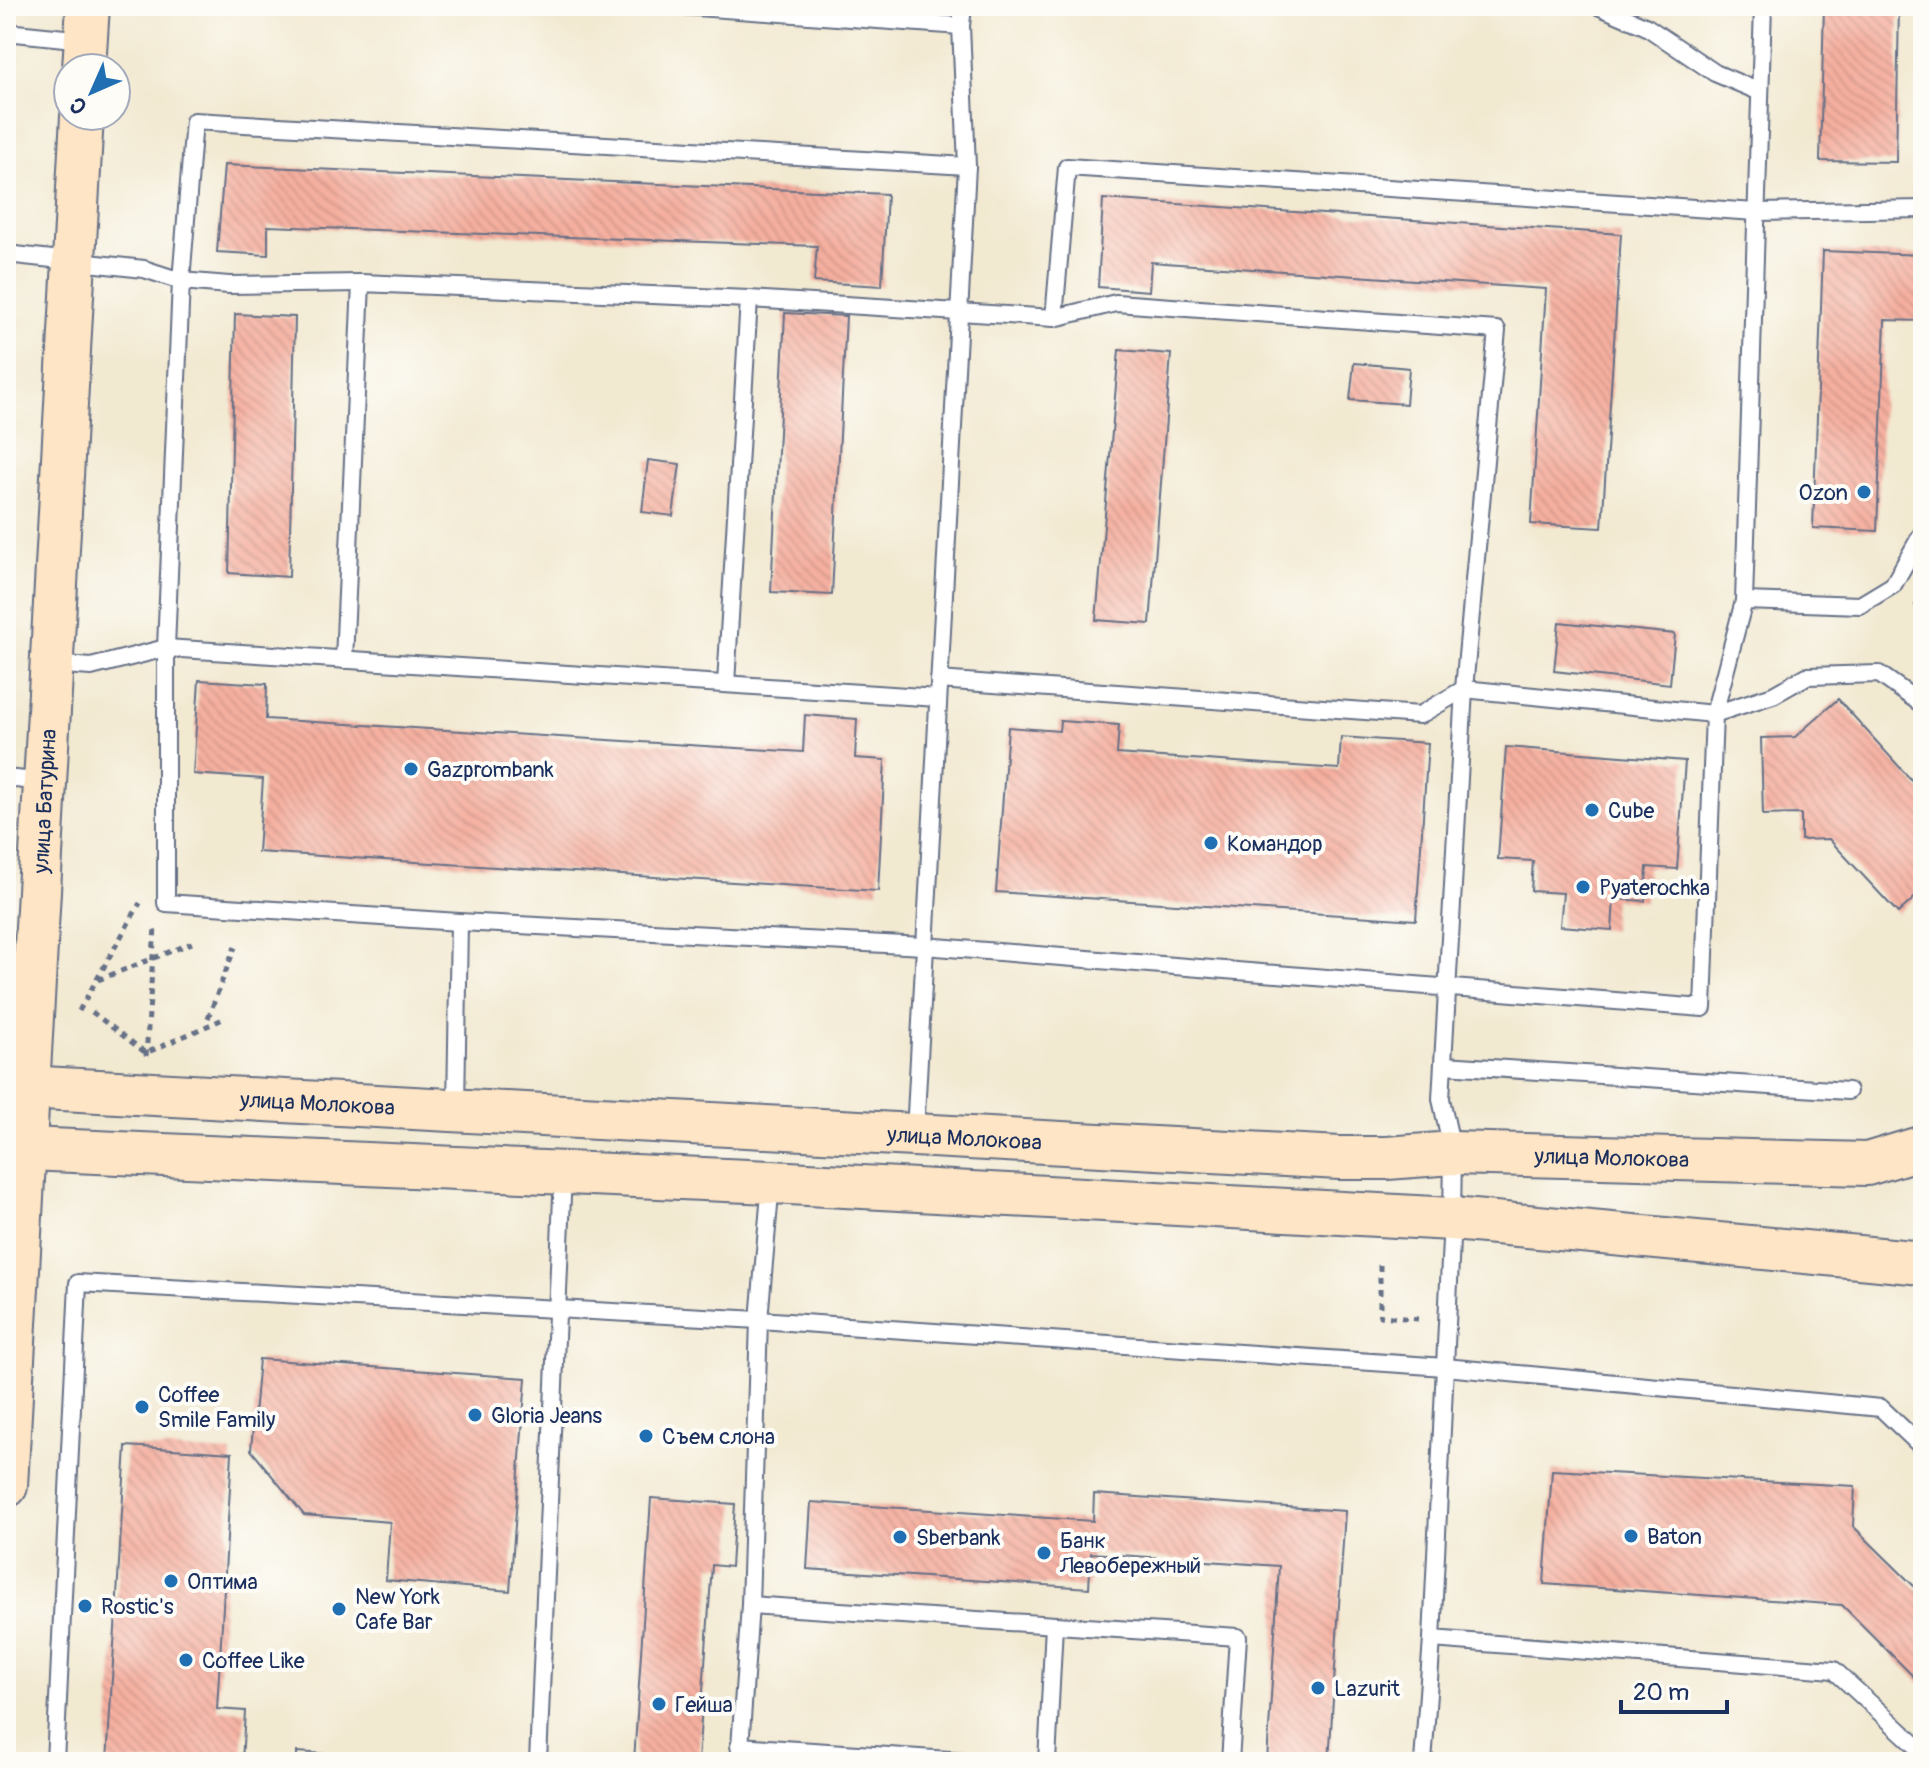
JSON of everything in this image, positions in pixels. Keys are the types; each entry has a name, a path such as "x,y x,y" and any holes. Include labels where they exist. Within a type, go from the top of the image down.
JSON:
{"main road":[{"name":"улица Батурина","path":"6,1486 21,1246 15,1148 26,780 52,664 81,132"},
{"name":"улица Молокова","path":"17,1087 1340,1158 1453,1153 1867,1164 1923,1147"},
{"path":"15,1148 771,1182 1452,1219 1923,1263"},
{"path":"1319,1213 1350,1180 1340,1158"}],"lane":[{"path":"682,6 961,26"},
{"path":"915,1133 967,166 961,26 963,6"},
{"path":"1598,6 1647,27 1715,73 1760,92"},
{"path":"967,166 194,121 181,281 166,648 166,903 924,946 1703,1008 1714,714 1744,601 1763,6"},
{"path":"6,32 86,38"},
{"path":"1054,318 1067,167 1756,212 1923,209"},
{"path":"6,254 144,269 181,281 229,285 361,283 749,299 1054,318 1116,303 1497,330 1464,689 1441,1099 1453,1153 1452,1219 1432,1639 1423,1762"},
{"path":"344,660 361,283"},
{"path":"726,684 749,299"},
{"path":"1744,601 1860,605 1893,585 1923,532"},
{"path":"52,664 91,667 166,648 938,698"},
{"path":"939,680 1420,715 1464,689 1714,714 1773,695 1807,676 1879,674 1923,705"},
{"path":"456,1109 459,922"},
{"path":"1444,1065 1848,1091"},
{"path":"538,1762 563,1173"},
{"path":"771,1182 759,1320 750,1605 739,1754 980,1762"},
{"path":"55,1762 78,1283 759,1320 1445,1367 1881,1408 1923,1448"},
{"path":"750,1605 1238,1637 1230,1762"},
{"path":"1047,1762 1054,1625"},
{"path":"1432,1639 1834,1670 1923,1752"}],"path":[{"path":"79,1011 166,857"},
{"path":"145,1062 156,914"},
{"path":"97,980 192,943"},
{"path":"208,1018 235,947"},
{"path":"92,1012 146,1053"},
{"path":"146,1053 223,1019"},
{"path":"1380,1265 1380,1316 1418,1319"}],"building":[{"path":"1824,6 1899,6 1896,162 1820,161"},
{"path":"224,165 887,194 882,286 814,282 817,246 268,226 268,255 217,252"},
{"path":"1103,199 1621,234 1602,528 1531,524 1546,289 1151,262 1149,291 1098,287"},
{"path":"1823,251 1923,255 1923,321 1885,320 1877,531 1813,528"},
{"path":"785,313 846,316 832,595 771,592"},
{"path":"235,314 295,317 289,577 229,573"},
{"path":"1119,350 1171,354 1150,624 1096,620"},
{"path":"1354,363 1409,368 1406,404 1350,400"},
{"path":"648,460 680,464 673,516 642,512"},
{"path":"1923,597 1923,613 1915,605"},
{"path":"1559,622 1675,634 1670,684 1554,671"},
{"path":"199,680 267,684 266,719 803,752 805,715 857,719 855,758 885,760 878,891 258,852 263,779 193,774"},
{"path":"1838,699 1923,793 1923,890 1898,913 1829,839 1801,840 1801,814 1763,815 1761,738 1795,737"},
{"path":"1060,721 1119,725 1117,754 1339,769 1341,737 1428,743 1416,920 996,892 1008,727 1059,731"},
{"name":"Cube","path":"1506,747 1685,761 1677,869 1647,867 1645,901 1614,899 1612,930 1560,926 1563,893 1531,891 1533,861 1498,859"},
{"path":"259,1359 526,1378 510,1591 386,1580 390,1522 304,1515 251,1450"},
{"name":"Оптима","path":"126,1446 232,1453 217,1709 245,1711 242,1762 107,1762"},
{"path":"1552,1470 1855,1486 1853,1526 1923,1595 1923,1686 1842,1605 1544,1584"},
{"path":"1094,1494 1345,1511 1329,1762 1267,1762 1279,1566 1091,1553 1089,1588 807,1569 811,1502 1093,1521"},
{"path":"651,1498 735,1504 731,1567 712,1565 698,1762 634,1762"},
{"path":"297,1752 411,1760 297,1762"}],"place":[{"name":"Ozon","path":"1864,492"},
{"name":"Gazprombank","path":"411,769"},
{"name":"Cube","path":"1592,810"},
{"name":"Командор","path":"1211,843"},
{"name":"Pyaterochka","path":"1583,887"},
{"name":"Coffee Smile Family","path":"142,1407"},
{"name":"Gloria Jeans","path":"475,1415"},
{"name":"Съем слона","path":"646,1436"},
{"name":"Baton","path":"1631,1536"},
{"name":"Sberbank","path":"900,1537"},
{"name":"Банк Левобережный","path":"1044,1553"},
{"name":"Оптима","path":"171,1581"},
{"name":"Rostic's","path":"85,1606"},
{"name":"New York Cafe Bar","path":"339,1609"},
{"name":"Coffee Like","path":"186,1660"},
{"name":"Lazurit","path":"1318,1688"},
{"name":"Гейша","path":"659,1704"}]}
